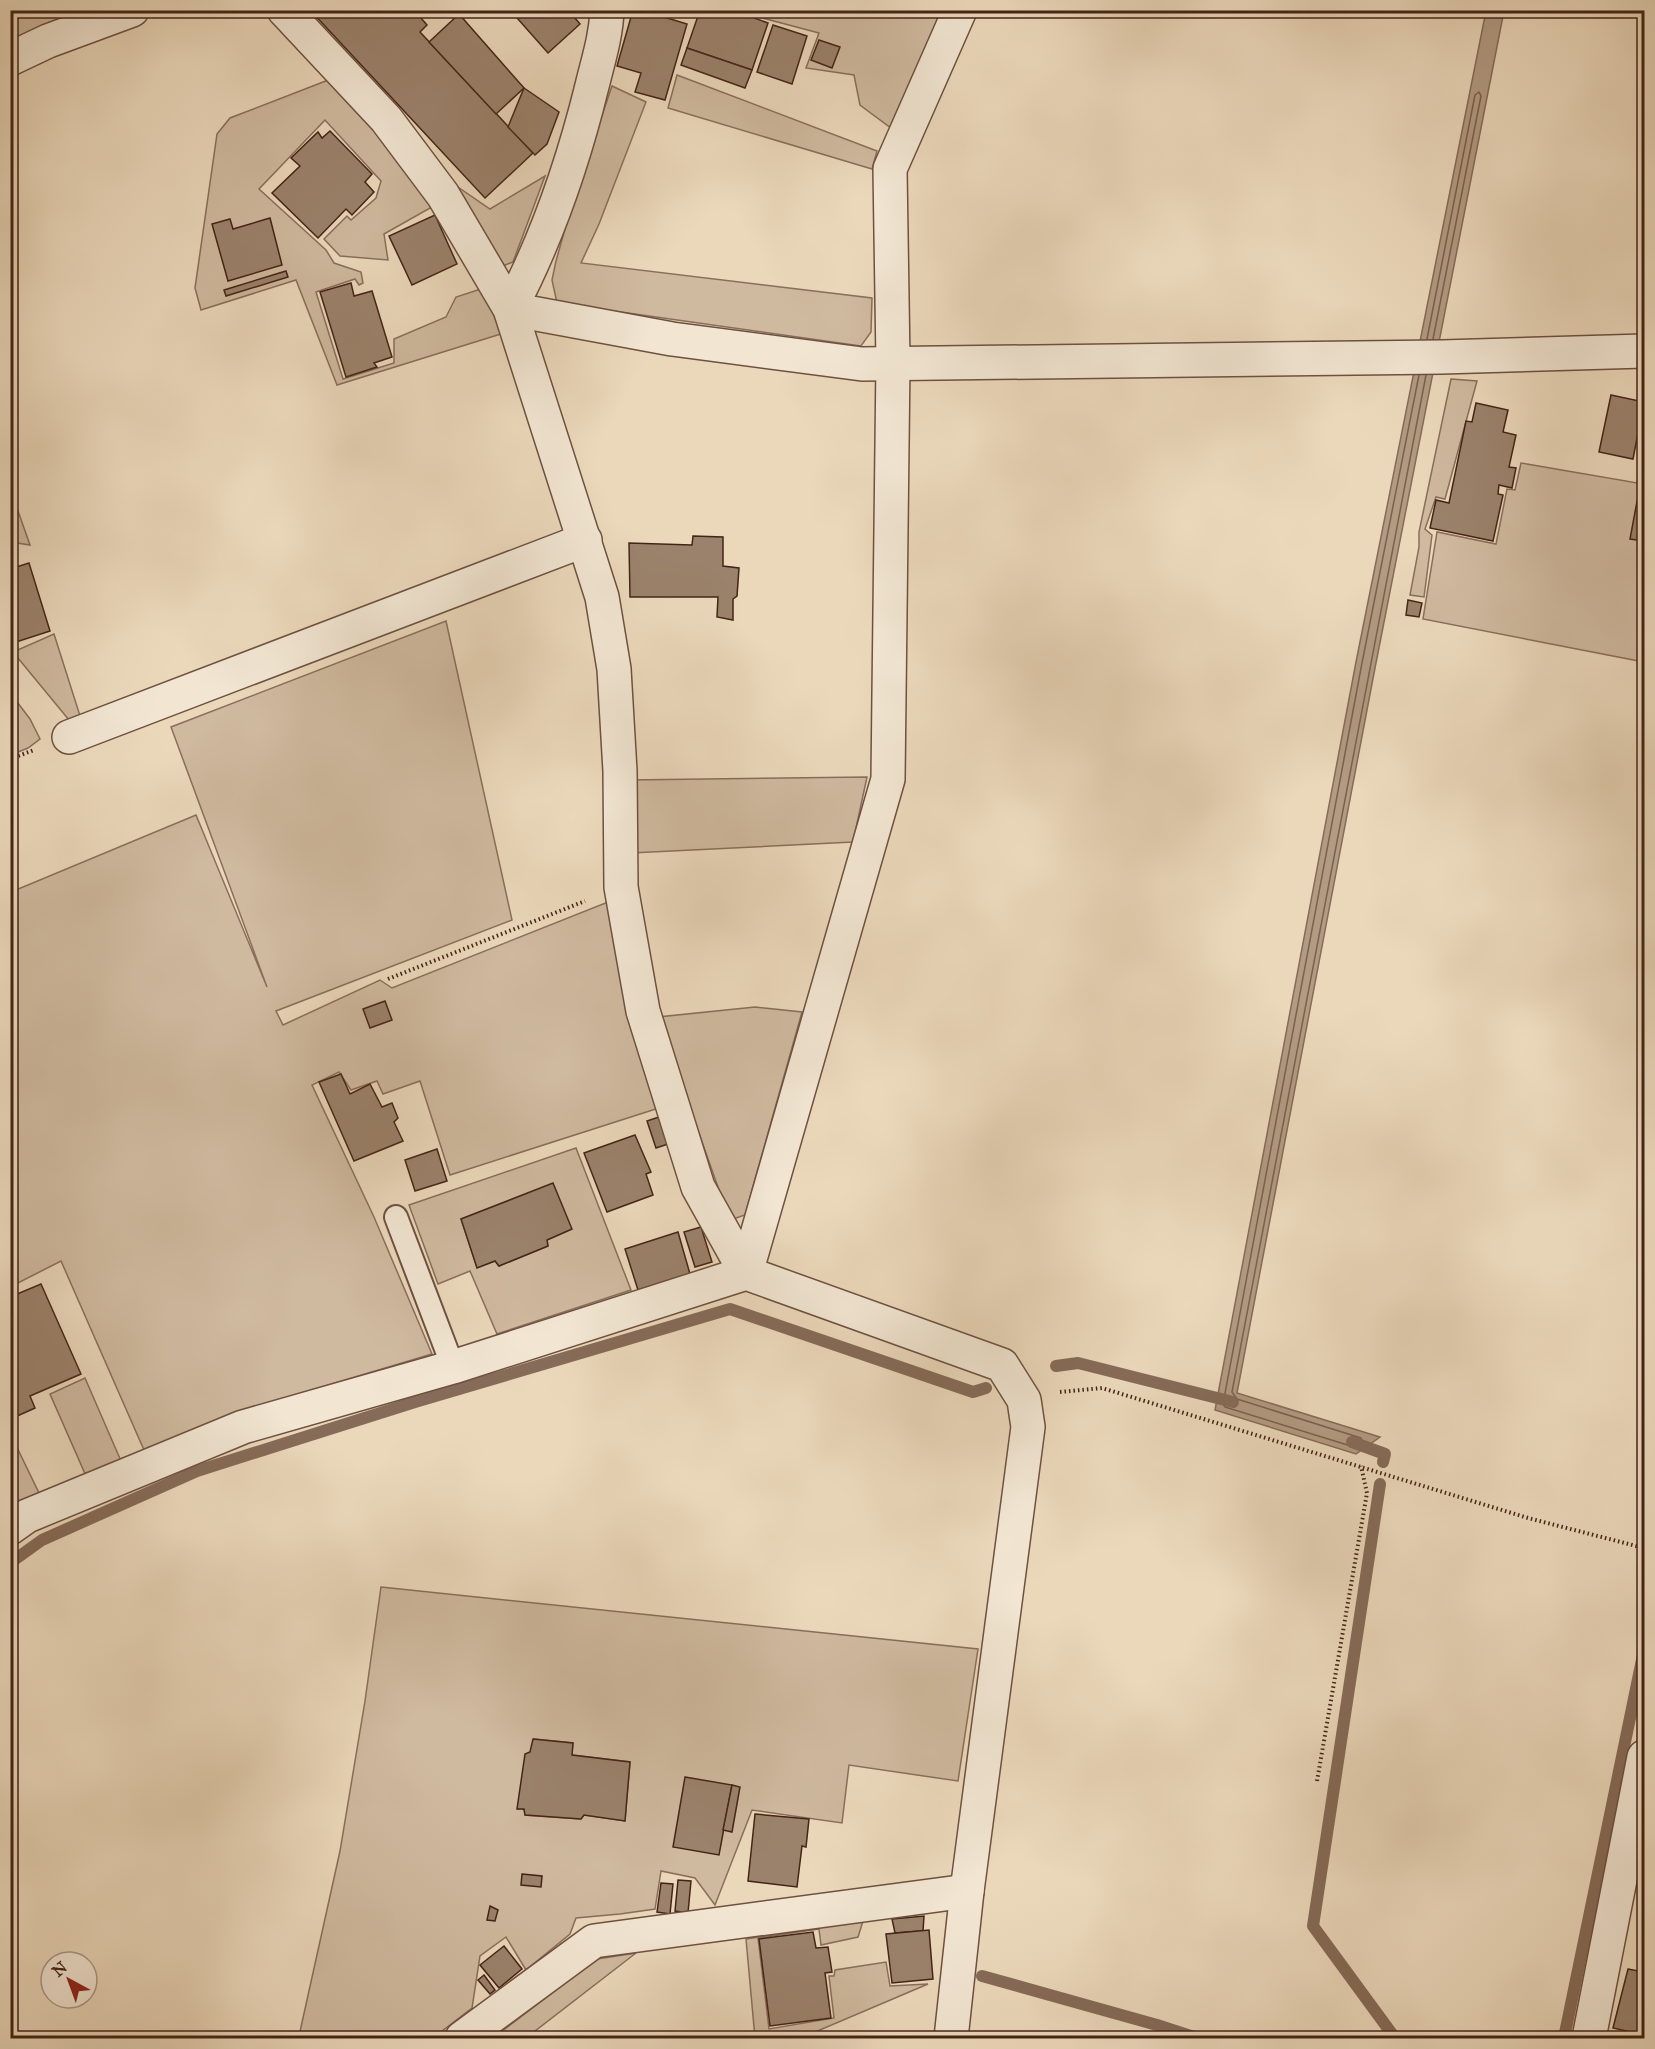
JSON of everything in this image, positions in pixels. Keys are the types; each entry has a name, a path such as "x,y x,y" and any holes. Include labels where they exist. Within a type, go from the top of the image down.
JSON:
{"street":[{"path":"10,59 48,41 132,10"},
{"path":"284,10 386,119 443,195 510,309 603,597 614,669 620,771 621,887 643,1011 698,1187 746,1273"},
{"path":"510,309 530,270 552,216 585,112 606,31 607,10"},
{"path":"746,1273 888,779 893,362 890,169 960,10"},
{"path":"510,309 684,341 862,364 1442,357 1644,351"},
{"path":"69,737 585,540"},
{"path":"10,1528 27,1516 243,1427 453,1367 746,1273 1002,1365 1024,1400 1028,1427 967,1891 951,2038"},
{"path":"1589,2038 1644,1757"},
{"path":"462,2038 594,1941 967,1891"}],"lane":[{"path":"396,1217 453,1367"}],"path":[{"path":"388,979 621,887"},
{"path":"1024,1400 1037,1394 1102,1388 1528,1518 1644,1548"},
{"path":"1317,1781 1367,1492 1361,1466"}],"shaded area":[{"path":"11,11 88,11 11,41"},
{"path":"736,11 941,11 891,128 860,105 854,75 806,68 819,33"},
{"path":"677,75 877,151 872,169 668,108"},
{"path":"331,79 418,180 432,207 384,234 388,260 340,256 324,239 347,216 351,220 376,198 381,181 325,120 259,189 326,250 334,263 361,272 363,283 359,285 355,279 316,292 343,379 394,363 394,339 446,317 456,297 484,288 504,333 337,385 296,280 201,310 195,288 217,134 230,118"},
{"path":"612,86 646,102 599,224 581,263 872,298 871,332 861,346 557,303 552,280 556,261 574,197"},
{"path":"545,176 513,262 500,267 455,185 490,209"},
{"path":"1451,379 1477,381 1445,499 1436,497 1425,529 1432,535 1424,597 1410,595 1419,547 1419,532"},
{"path":"1644,448 1644,662 1423,619 1437,532 1496,544 1507,489 1515,490 1521,463 1637,483"},
{"path":"11,491 30,545 11,542"},
{"path":"446,621 512,920 276,1011 283,1025 380,980 392,988 608,902 659,1108 450,1175 420,1081 383,1094 377,1081 351,1090 339,1072 312,1085 374,1217 432,1354 255,1407 144,1450 61,1261 14,1285 11,1279 11,892 196,815 267,987 171,727"},
{"path":"54,634 81,719 69,720 13,652"},
{"path":"11,694 30,719 40,739 28,748 11,755"},
{"path":"867,777 853,842 631,853 628,780"},
{"path":"755,1007 802,1012 745,1215 733,1219 719,1190 658,1017"},
{"path":"576,1148 631,1290 497,1334 470,1271 438,1284 409,1205","holes":["553,1184 571,1229 547,1240 548,1246 499,1266 495,1261 477,1267 461,1219"]},
{"path":"85,1378 121,1461 86,1476 50,1394"},
{"path":"10,1433 39,1493 11,1507 10,1507"},
{"path":"381,1587 978,1649 958,1781 849,1765 842,1823 752,1810 715,1905 695,1878 661,1871 655,1909 576,1918 570,1934 526,1970 506,1937 480,1956 472,2008 433,2038 11,2038 10,2035 299,2036 340,1851","holes":["534,1739 573,1743 572,1755 630,1762 625,1821 584,1815 581,1819 525,1815 524,1809 518,1809"]},
{"path":"863,1921 858,1937 821,1945 819,1929 758,1938 769,2029 834,2018 829,1976 834,1976 835,1970 886,1962 890,1986 928,1984 801,2038 755,2038 746,1939"},
{"path":"636,1953 526,2038 493,2038 597,1959"}],"water":[{"path":"1486,11 1504,11 1375,668 1237,1393 1380,1437 1356,1454 1215,1410 1356,662"}],"building":[{"path":"310,10 414,10 427,25 420,32 533,153 485,198"},
{"path":"510,10 568,10 580,24 548,53"},
{"path":"633,10 641,10 687,24 665,100 635,92 641,73 617,66"},
{"path":"700,10 732,10 768,23 752,70 687,48"},
{"path":"459,14 524,88 496,114 429,42"},
{"path":"773,25 807,36 792,84 757,72"},
{"path":"819,40 840,47 832,68 811,60"},
{"path":"687,48 752,70 745,88 681,65"},
{"path":"524,88 559,112 547,144 535,155 508,127"},
{"path":"330,131 372,174 365,182 374,192 352,215 346,209 318,238 272,193 300,166 291,158 318,132 322,138"},
{"path":"435,215 457,264 412,285 389,236"},
{"path":"270,218 282,265 228,281 212,224 230,219 233,229"},
{"path":"286,271 288,277 226,296 224,290"},
{"path":"351,283 354,296 372,291 392,357 374,363 377,367 346,377 320,292"},
{"path":"1611,395 1644,402 1633,459 1599,452"},
{"path":"1476,403 1508,410 1503,432 1516,435 1509,467 1516,468 1512,488 1499,485 1498,494 1503,495 1493,541 1430,528 1436,500 1449,503 1466,421 1472,422"},
{"path":"1638,496 1644,497 1644,541 1630,539"},
{"path":"693,536 723,537 723,566 739,568 737,596 733,599 733,620 717,617 718,597 630,597 629,543 692,545"},
{"path":"29,563 50,631 10,644 10,569"},
{"path":"1408,600 1422,603 1419,617 1406,615"},
{"path":"385,1001 392,1020 370,1028 363,1009"},
{"path":"341,1074 350,1094 370,1084 382,1107 392,1103 398,1118 394,1122 403,1141 354,1161 319,1082"},
{"path":"659,1117 668,1144 656,1148 647,1121"},
{"path":"635,1135 651,1172 646,1174 653,1195 607,1212 584,1153"},
{"path":"437,1149 447,1181 415,1191 405,1160"},
{"path":"553,1183 572,1229 547,1240 548,1246 499,1266 495,1261 477,1268 461,1219"},
{"path":"701,1227 712,1262 695,1267 684,1232"},
{"path":"678,1232 690,1274 638,1290 625,1249"},
{"path":"41,1284 81,1374 30,1396 35,1408 15,1417 10,1408 10,1297"},
{"path":"533,1739 573,1743 572,1755 630,1762 625,1821 584,1815 581,1819 525,1815 524,1809 517,1809 525,1754 530,1752"},
{"path":"685,1777 732,1785 719,1855 673,1847"},
{"path":"732,1785 740,1787 732,1832 723,1830"},
{"path":"755,1814 809,1819 806,1847 802,1846 797,1887 748,1881"},
{"path":"522,1874 542,1876 541,1887 521,1885"},
{"path":"678,1880 691,1881 688,1913 675,1911"},
{"path":"661,1883 673,1884 670,1914 657,1912"},
{"path":"490,1906 498,1910 495,1921 487,1920"},
{"path":"924,1916 923,1931 895,1933 892,1919"},
{"path":"929,1930 933,1979 892,1983 886,1934"},
{"path":"813,1932 816,1948 828,1947 832,1972 825,1973 831,2018 770,2026 759,1939"},
{"path":"504,1946 522,1969 499,1988 480,1965"},
{"path":"1628,1969 1644,1972 1644,2035 1613,2028"},
{"path":"484,1975 495,1990 490,1994 478,1980"}],"waterway":[{"path":"10,1563 42,1540 197,1471 415,1402 730,1309 973,1392 986,1388"},
{"path":"1056,1366 1078,1363 1233,1402"},
{"path":"1352,1442 1385,1454 1383,1462"},
{"path":"1380,1484 1313,1926 1395,2038"},
{"path":"1564,2038 1644,1650"},
{"path":"982,1976 1197,2038"}]}
